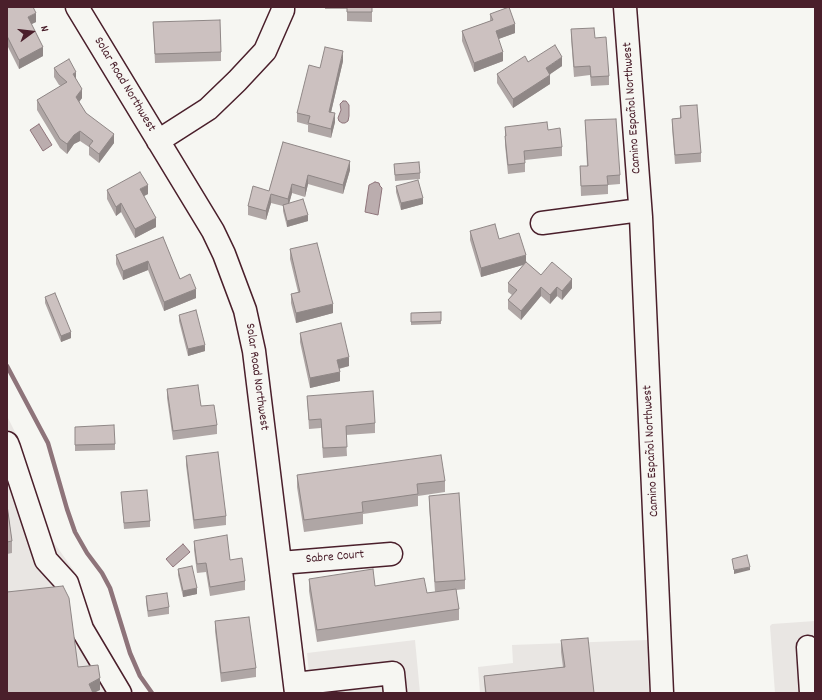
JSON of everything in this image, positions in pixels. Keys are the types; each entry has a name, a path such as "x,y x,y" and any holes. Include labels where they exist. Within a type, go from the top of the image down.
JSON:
{"street":[{"name":"Solar Road Northwest","path":"77,7 213,231 224,254 245,310 254,351 296,689"},
{"path":"158,141 208,109 237,82 265,51 283,7"},
{"name":"Camino Español Northwest","path":"625,7 640,210 662,693"},
{"path":"542,223 640,210"},
{"path":"7,443 46,560 67,583 82,629 120,693"},
{"name":"Sabre Court","path":"280,562 391,554"},
{"path":"808,647 811,693"},
{"path":"296,689 393,673 395,693"}],"shaded area":[{"path":"343,101 346,101 349,105 348,121 345,123 339,121 338,118 341,110 340,104"},
{"path":"39,124 52,145 43,151 30,130"},
{"path":"375,182 379,183 382,188 378,215 365,212 369,185"},
{"path":"7,416 18,438 47,533 75,572 100,639 129,693 7,693"},
{"path":"183,544 190,552 173,567 166,559"},
{"path":"815,621 815,693 775,693 770,626 772,624"},
{"path":"415,640 420,693 311,693 307,653"},
{"path":"648,640 649,693 480,693 478,667 513,663 512,645"}],"building":[{"path":"7,7 33,7 36,13 28,17 43,47 19,60 7,36"},
{"path":"347,7 372,7 372,12 347,12"},
{"path":"509,7 515,24 496,31 503,52 474,63 462,31 493,20 490,14"},
{"path":"220,20 221,52 155,54 153,22"},
{"path":"594,28 595,38 606,37 609,76 591,77 590,66 574,67 571,29"},
{"path":"555,45 562,57 546,68 550,75 513,99 497,74 525,56 528,62"},
{"path":"325,47 343,51 329,112 335,113 331,129 308,123 310,116 297,113 309,65 320,68"},
{"path":"69,59 76,72 73,74 82,89 76,97 86,113 114,134 99,154 89,146 93,141 80,131 74,135 67,144 60,139 37,100 67,82 54,68"},
{"path":"697,105 701,153 675,155 672,119 681,118 680,106"},
{"path":"616,119 620,175 607,176 608,185 581,186 580,166 588,166 585,120"},
{"path":"547,122 548,130 560,128 562,147 524,151 525,163 508,165 505,127"},
{"path":"283,142 350,161 343,185 308,175 305,188 292,184 288,199 271,194 266,211 248,206 253,186 269,191"},
{"path":"419,162 420,173 395,175 394,164"},
{"path":"140,172 148,185 140,189 156,218 135,229 121,203 116,207 107,190"},
{"path":"418,180 423,198 401,203 396,186"},
{"path":"303,199 308,215 287,221 283,205"},
{"path":"495,224 499,239 519,233 526,255 481,268 470,231"},
{"path":"163,237 180,279 190,274 196,289 164,302 148,261 123,271 116,255"},
{"path":"317,243 333,304 296,313 291,294 300,292 290,249"},
{"path":"526,262 541,275 552,262 572,279 562,291 557,287 550,295 541,287 521,311 508,300 517,290 508,283"},
{"path":"55,293 71,332 61,336 45,297"},
{"path":"196,310 205,345 188,349 179,315"},
{"path":"441,312 441,321 411,322 411,313"},
{"path":"341,323 349,357 337,360 340,372 310,378 300,333"},
{"path":"198,385 201,406 214,405 217,425 173,431 167,389"},
{"path":"373,391 375,423 346,426 347,447 323,448 321,419 309,420 307,396"},
{"path":"114,425 115,444 75,445 75,427"},
{"path":"218,452 226,516 194,520 186,456"},
{"path":"441,455 445,481 417,484 418,494 362,502 363,512 304,520 297,475"},
{"path":"147,490 150,521 124,523 121,492"},
{"path":"459,493 465,580 435,582 429,496"},
{"path":"7,505 12,541 7,542"},
{"path":"227,535 230,560 242,558 245,581 210,587 206,563 197,564 194,541"},
{"path":"747,555 750,567 734,570 732,559"},
{"path":"192,566 197,588 183,591 178,569"},
{"path":"373,569 375,586 424,578 427,593 456,589 459,609 317,630 309,579"},
{"path":"63,586 69,598 78,667 98,665 100,678 89,684 93,693 7,693 7,592"},
{"path":"167,593 169,607 148,611 146,596"},
{"path":"249,617 256,668 221,673 215,621"},
{"path":"588,638 594,693 486,693 484,676 565,667 561,640"}],"waterway":[{"path":"7,366 48,443 75,532 110,588 130,653 140,676 152,693"}]}
